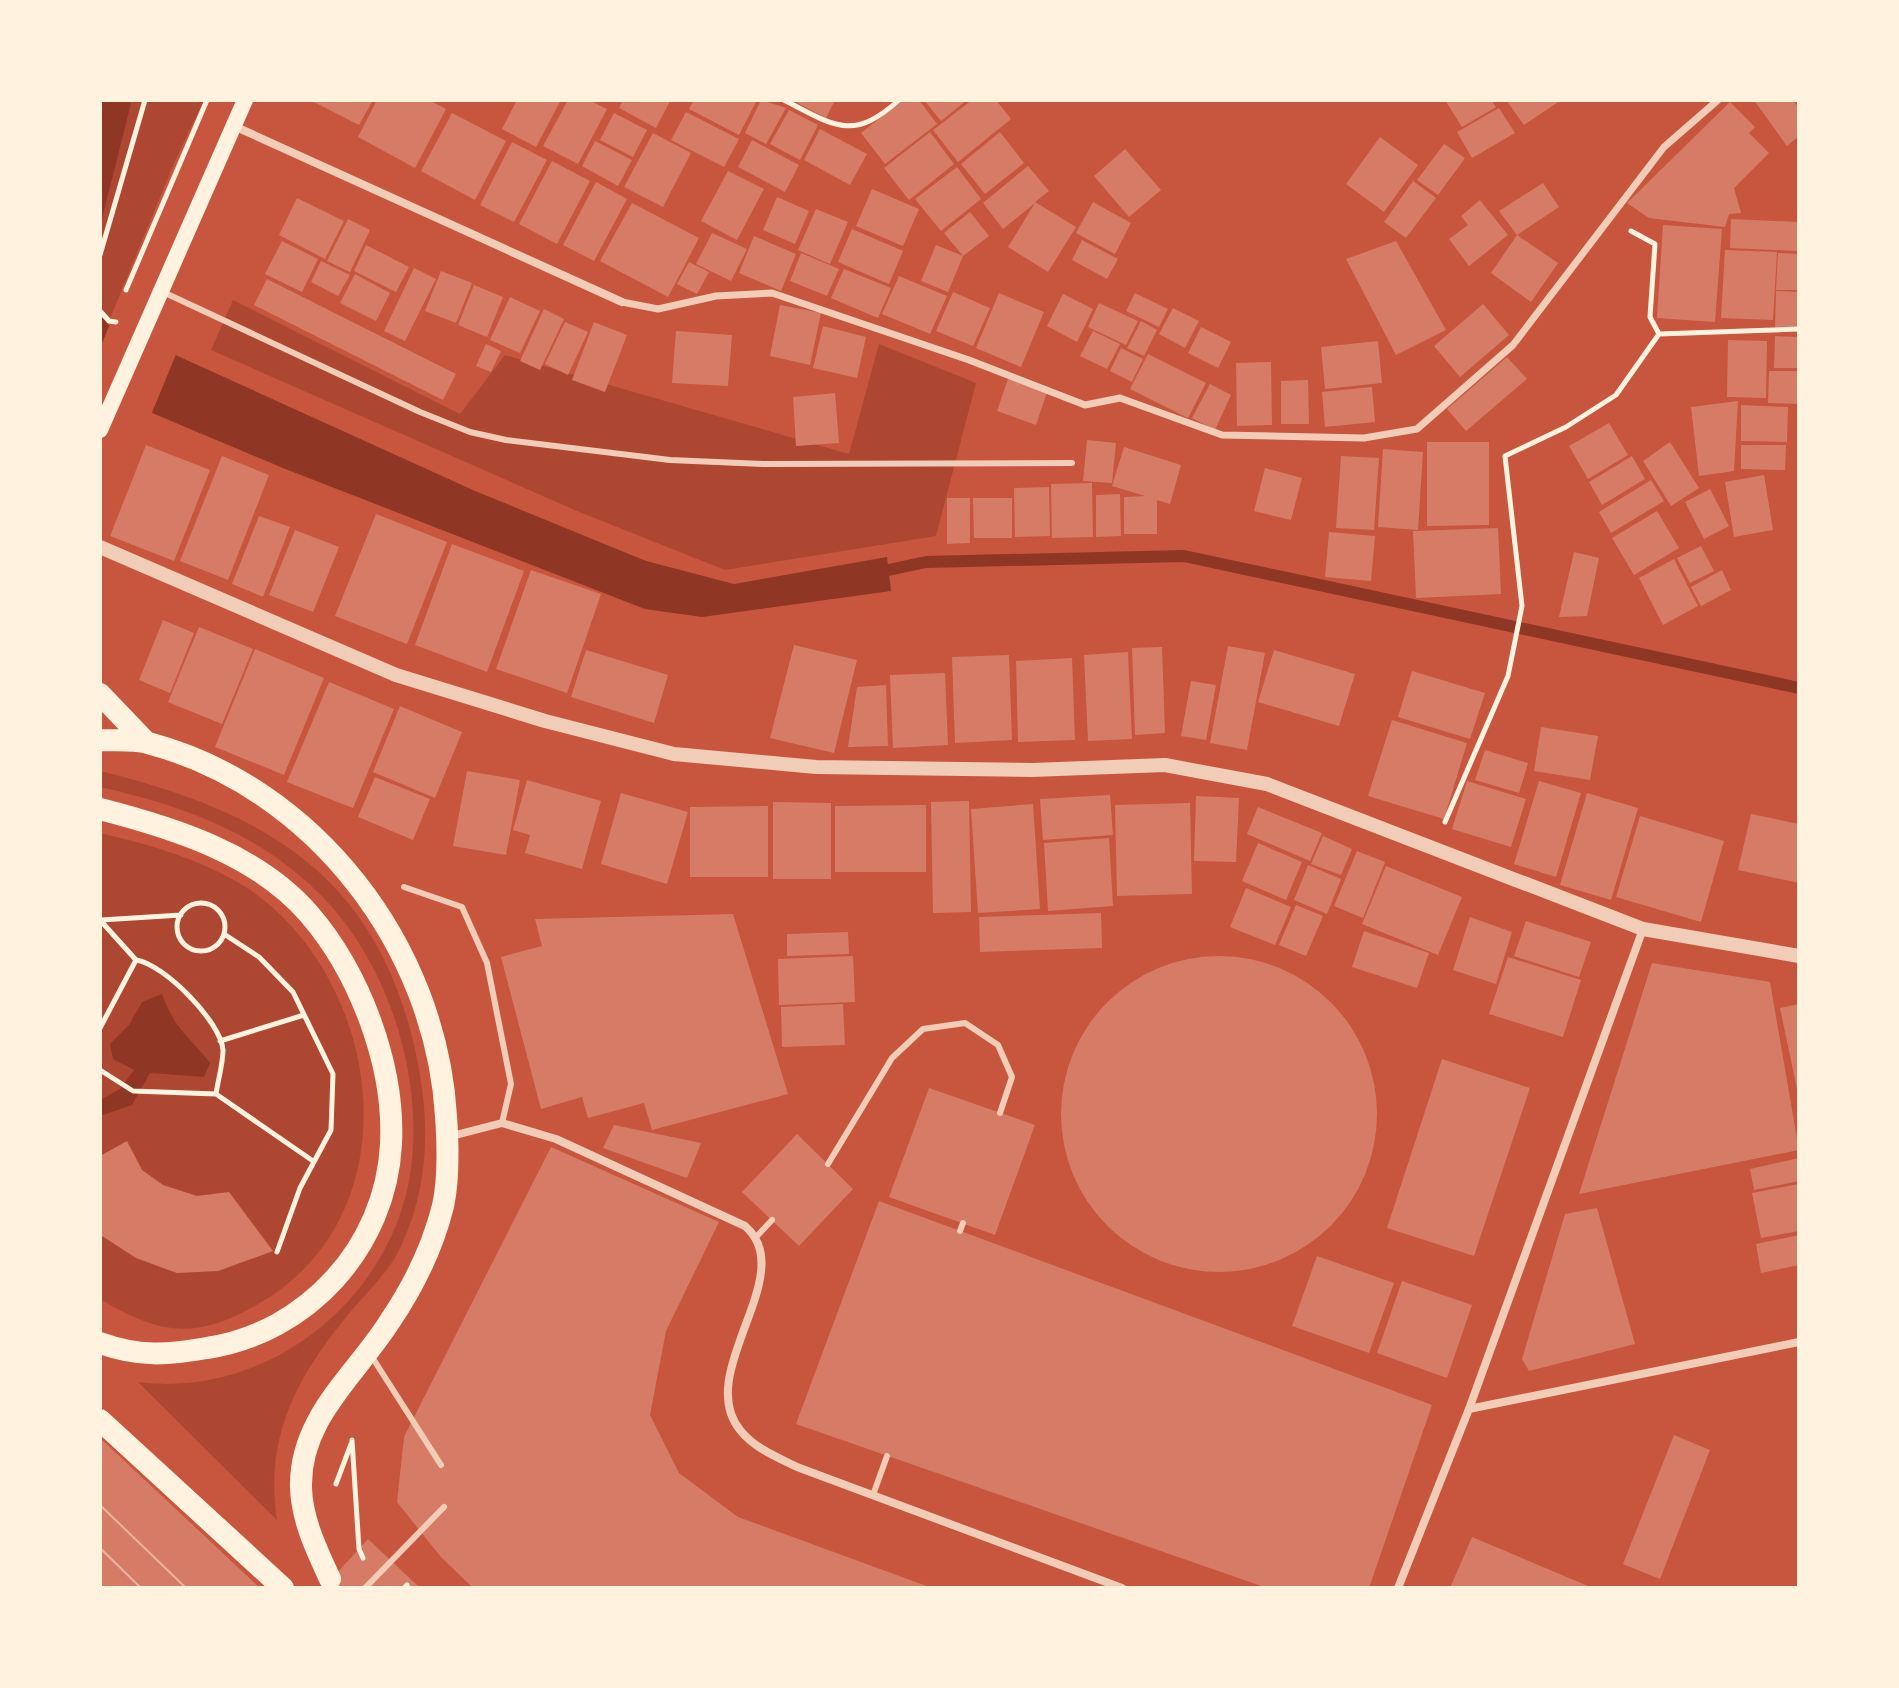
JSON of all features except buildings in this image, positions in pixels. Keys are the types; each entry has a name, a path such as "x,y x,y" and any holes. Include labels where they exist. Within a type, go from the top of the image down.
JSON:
{"highway":[{"path":"100,694 146,742"},
{"path":"100,740 146,742 228,776 301,825 362,889 387,925 424,1006 444,1092 447,1137 443,1204 425,1258 390,1322 318,1421 304,1454 304,1508 330,1579"},
{"path":"100,809 182,834 239,858 309,915 342,961 376,1038 391,1123 391,1147 382,1197 367,1230 347,1265 303,1310 280,1326 224,1346 132,1355 100,1343"},
{"path":"100,1420 283,1588"}],"main road":[{"path":"100,430 245,100"}],"street":[{"path":"234,126 622,302 658,309 716,296 772,293 969,360 1085,405 1120,398 1222,435 1364,438 1417,429 1513,345 1664,147 1718,100"},
{"path":"100,547 396,675 545,721 674,754 816,767 1032,770 1165,765 1267,784 1643,929 1799,956"},
{"path":"1398,1588 1469,1409 1643,929"},
{"path":"447,1137 502,1123 556,1139 745,1226 757,1236 761,1251 757,1290 730,1370 727,1404 739,1430 762,1449 873,1495 1122,1588"},
{"path":"1469,1409 1799,1342"}],"lane":[{"path":"160,290 420,412 470,432 506,440 656,459 747,463 867,466 1072,463"},
{"path":"404,887 462,907 487,963 511,1084 502,1123"},
{"path":"828,1164 892,1058 923,1029 965,1023 998,1045 1012,1077 1000,1113"},
{"path":"757,1236 772,1220"},
{"path":"368,1351 441,1465"},
{"path":"873,1495 887,1456"},
{"path":"365,1588 444,1507"}],"path":[{"path":"100,255 145,100"},
{"path":"784,100 839,125 860,128 880,117 899,100"},
{"path":"1608,221 1655,244 1650,317 1659,334"},
{"path":"1659,334 1799,329"},
{"path":"1434,849 1508,676 1522,606 1505,456 1566,427 1616,395 1659,334"},
{"path":"100,920 181,915 195,903 210,904 222,914 224,934 212,949 188,947 178,935 181,915"},
{"path":"100,920 136,960 149,962 171,978 218,1030 223,1051 216,1094"},
{"path":"224,934 259,957 293,992 333,1074 331,1130 300,1188 277,1252"},
{"path":"100,1028 136,960"},
{"path":"220,1041 304,1015"},
{"path":"101,1074 133,1091 216,1094 314,1162"},
{"path":"333,1492 352,1440 359,1549 365,1562"}],"shaded area":[{"path":"100,100 132,100 100,227"},
{"path":"132,100 204,100 175,161 109,321 100,311 100,227"},
{"path":"233,300 460,414 505,355 849,454 879,344 976,383 936,536 725,570 577,511 211,350"},
{"path":"100,311 109,321 107,324 475,491 646,561 734,584 887,557 891,591 702,617 645,609 283,468 100,391"},
{"path":"100,771 214,807 263,832 306,861 343,897 374,940 398,992 416,1054 424,1102 425,1150 411,1221 392,1262 315,1359 289,1408 276,1460 274,1489 277,1520 138,1382 186,1383 233,1374 277,1356 316,1331 351,1298 379,1260 399,1216 411,1169 411,1091 404,1052 393,1013 358,941 334,909 307,882 260,847 210,821 100,787"},
{"path":"100,833 145,844 213,869 235,880 272,907 311,950 339,1001 357,1056 364,1113 358,1169 339,1221 306,1267 258,1304 236,1316 197,1328 160,1326 100,1299"},
{"path":"162,994 178,1025 210,1063 204,1077 150,1073 132,1105 100,1116 100,1100 120,1089 134,1070 113,1059 110,1044 129,1025 142,1002"}],"pier":[{"path":"110,324 177,352 151,415 100,395 100,348"}],"waterway":[{"path":"874,573 926,562 1184,556 1799,688"}],"tram line":[{"path":"100,1505 186,1588"},
{"path":"100,1548 141,1588"}]}
